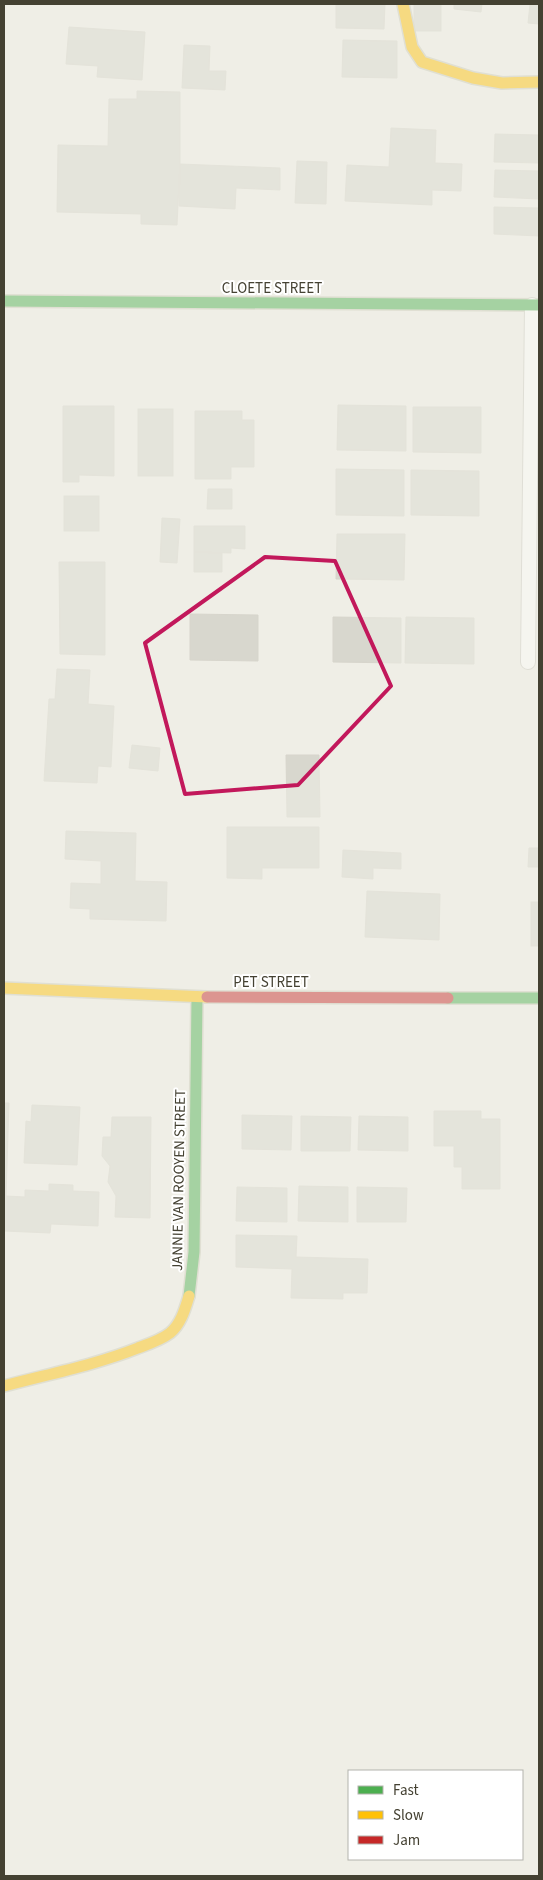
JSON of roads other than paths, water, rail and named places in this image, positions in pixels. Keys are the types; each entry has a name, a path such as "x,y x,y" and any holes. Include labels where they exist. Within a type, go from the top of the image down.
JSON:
{"street":[{"path":"403,4 412,47 422,62 474,78 502,83 539,82"},
{"name":"CLOETE STREET","path":"4,301 536,305"},
{"name":"PET STREET","path":"4,988 197,997 539,998"},
{"name":"JANNIE VAN ROOYEN STREET","path":"4,1386 114,1358 172,1331 182,1315 190,1294 194,1252 197,997"}],"lane":[{"path":"528,662 536,305"}]}
